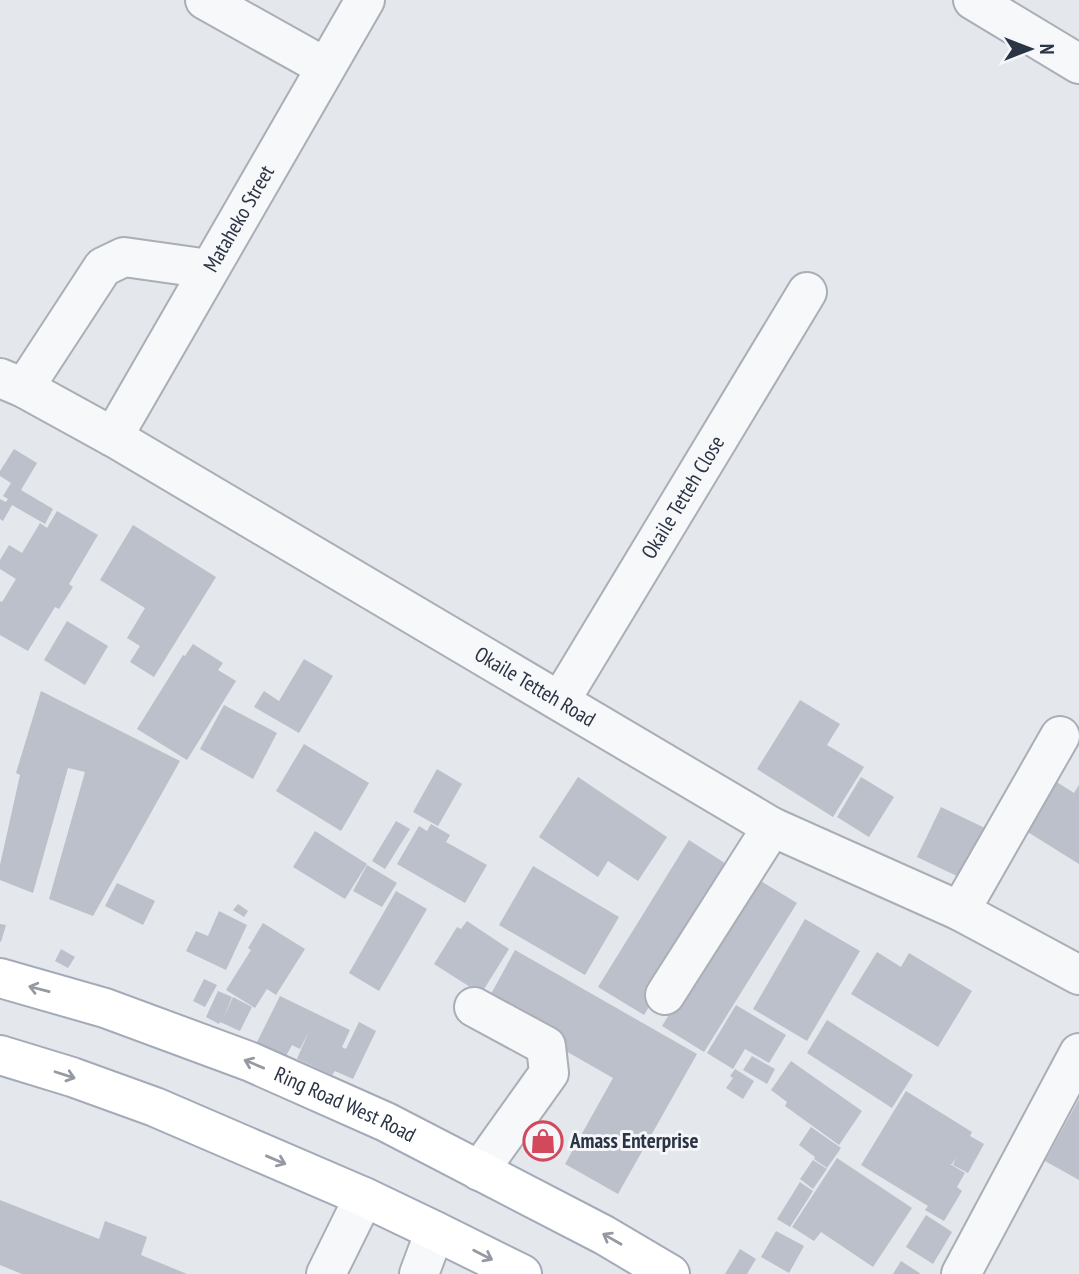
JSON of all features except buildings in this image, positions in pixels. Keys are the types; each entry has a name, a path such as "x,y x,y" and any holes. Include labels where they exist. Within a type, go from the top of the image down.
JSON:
{"main road":[{"name":"Ring Road West Road","path":"0,978 105,1008 251,1062 386,1122 604,1235 670,1274"},
{"path":"0,1055 155,1107 363,1198 522,1274"}],"street":[{"path":"205,0 325,67"},
{"name":"Mataheko Street","path":"113,437 365,0"},
{"path":"973,0 1079,64"},
{"path":"12,383 103,267 124,257 209,270"},
{"name":"Okaile Tetteh Close","path":"561,701 807,292"},
{"name":"Okaile Tetteh Road","path":"12,383 113,437 772,827 960,911 1079,975"},
{"path":"960,911 1059,736"},
{"path":"665,995 772,827"},
{"path":"474,1007 546,1046 549,1073 479,1171"},
{"path":"961,1274 1079,1053"},
{"path":"326,1274 363,1198"},
{"path":"419,1274 435,1231"}],"place":[{"name":"Amass Enterprise","path":"543,1141"}]}
